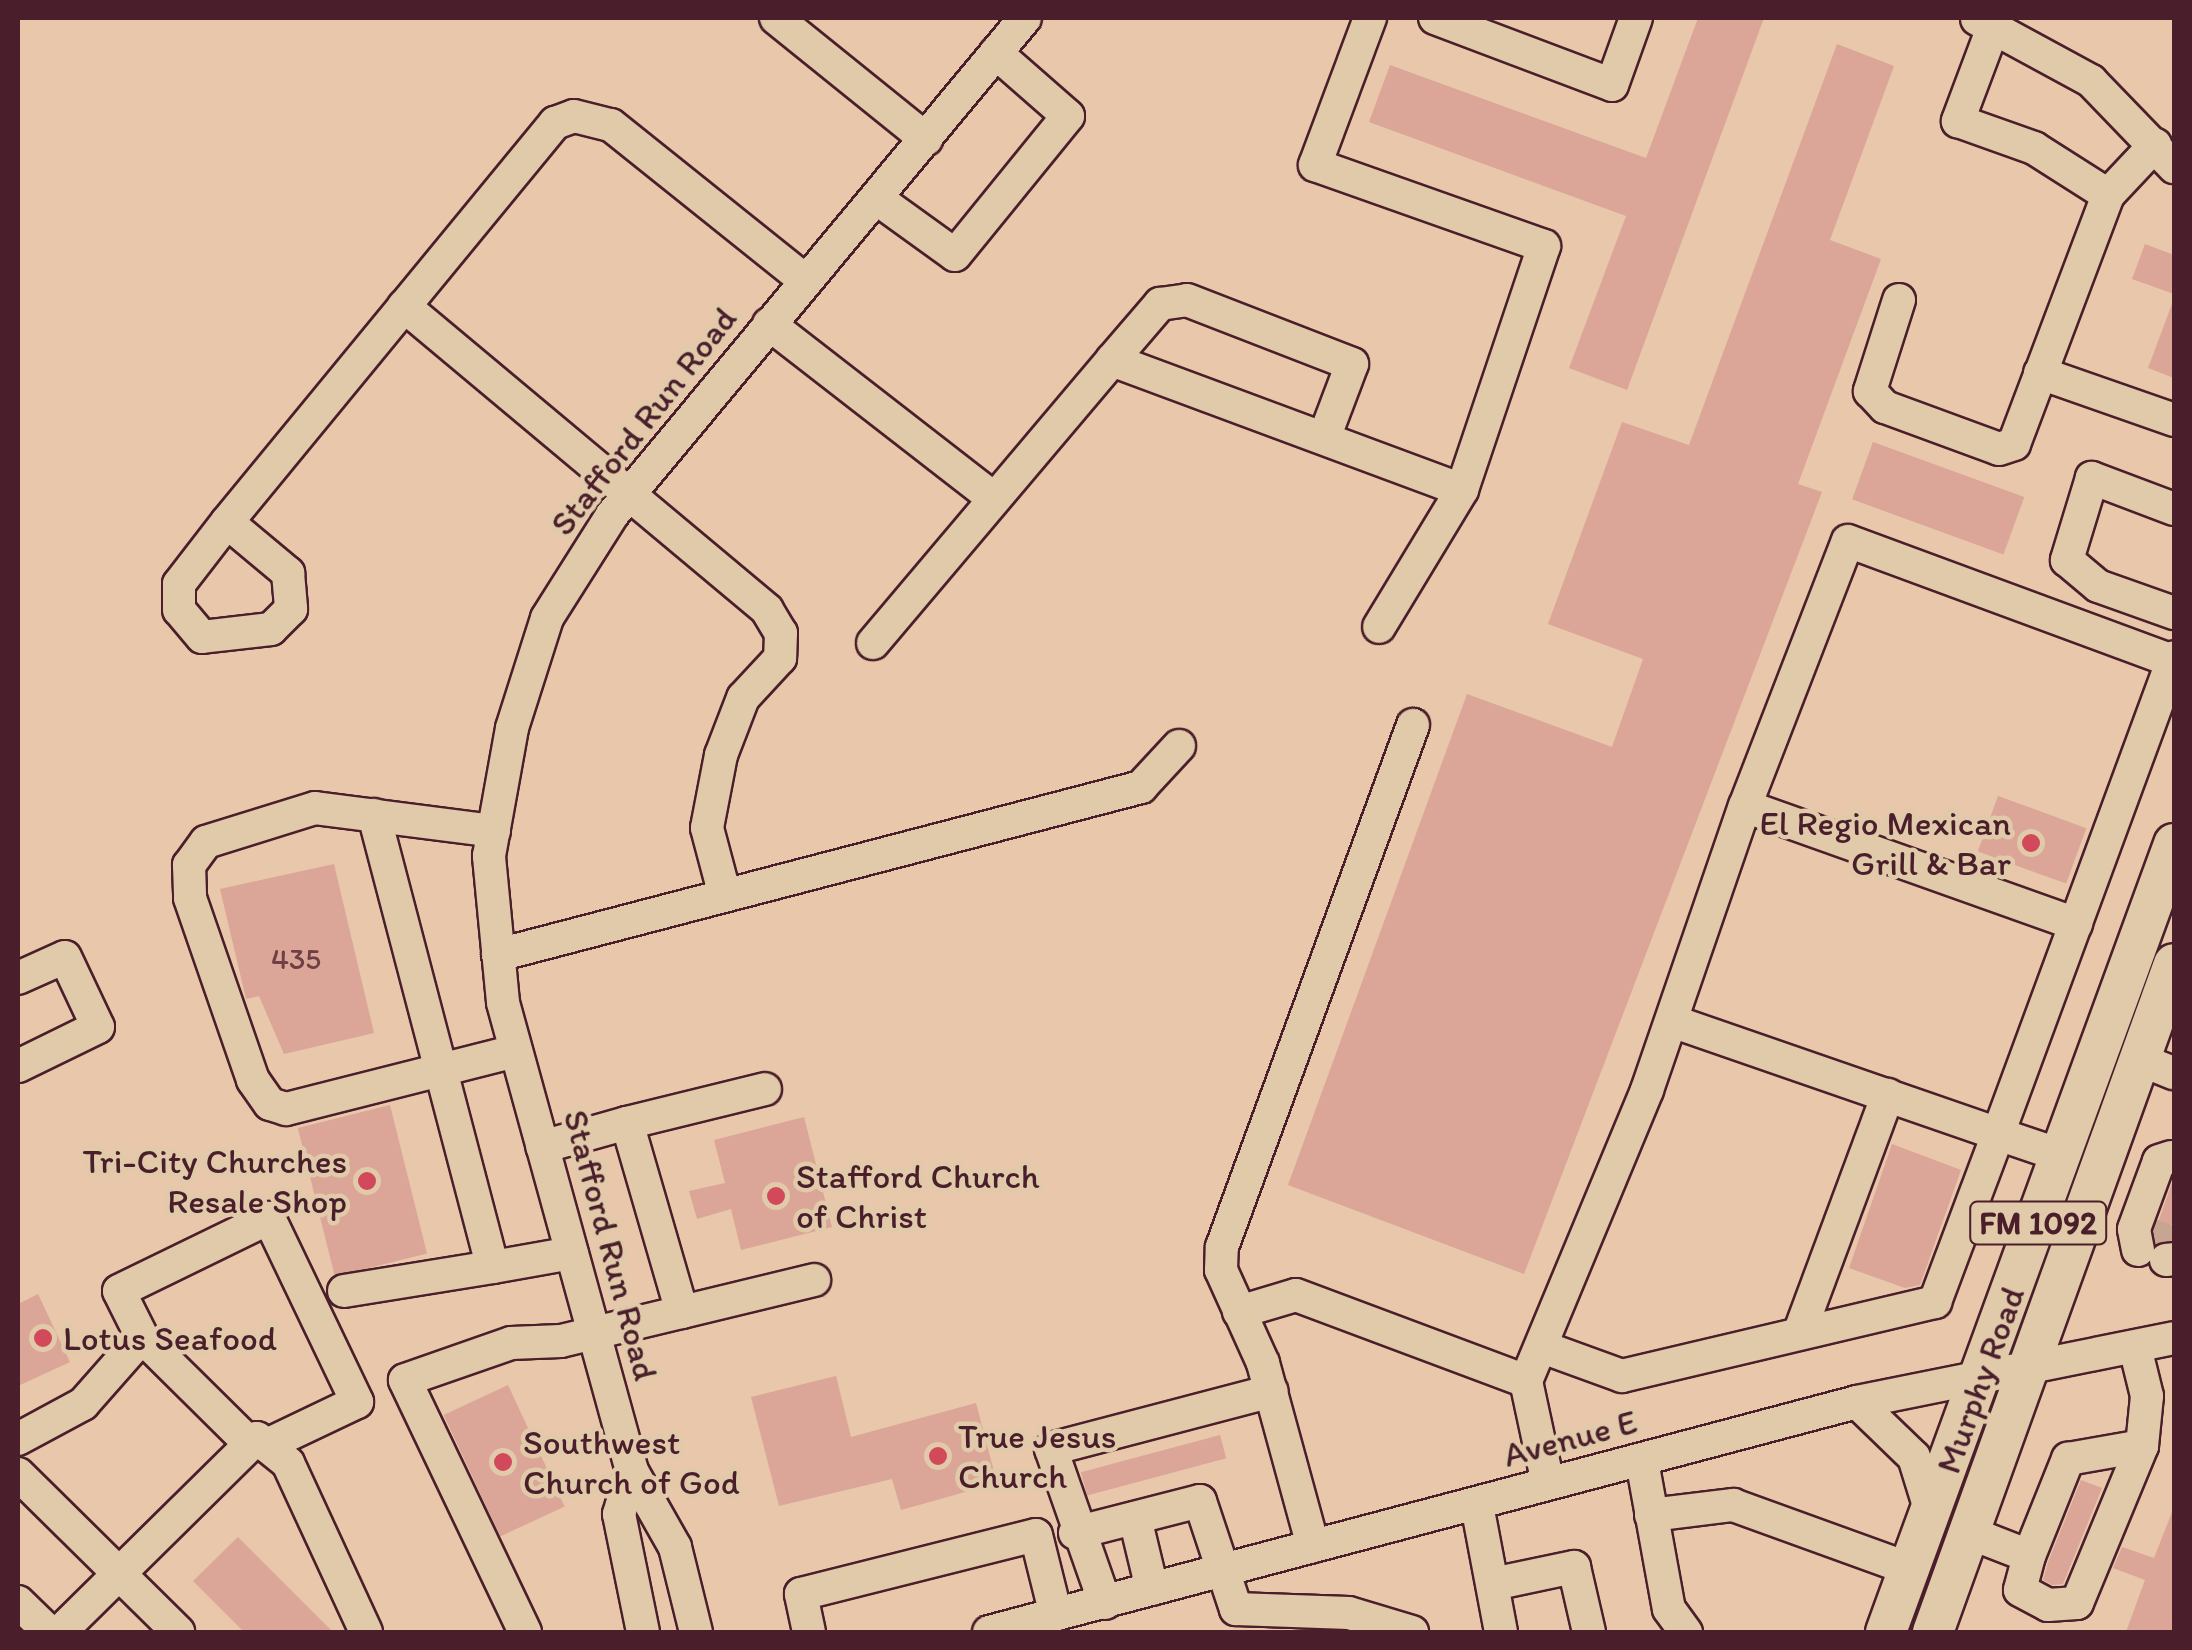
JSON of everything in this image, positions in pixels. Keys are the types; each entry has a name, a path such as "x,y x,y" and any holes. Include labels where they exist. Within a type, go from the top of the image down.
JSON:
{"main road":[{"name":"Murphy Road","path":"1886,1632 2174,844"},
{"path":"2169,981 2159,957 2174,914"},
{"name":"Murphy Road","path":"1933,1632 2112,1140 2158,1066 2169,981"}],"street":[{"path":"776,18 926,139"},
{"name":"Stafford Run Road","path":"696,1632 675,1548 632,1471 516,1051 498,955 494,831 512,728 546,618 627,496 1025,18"},
{"path":"1370,18 1315,165 1544,246 1462,490 1379,627"},
{"path":"1435,18 1612,85 1636,18"},
{"path":"1899,300 1870,391 1885,407 1999,449 2014,444 2108,195 2165,156 2091,81 1984,21 1958,121 2034,148 2108,195"},
{"path":"876,198 955,256 1068,116 996,53"},
{"path":"227,522 554,123 574,116 612,125 806,280"},
{"path":"873,643 990,496 1160,304 1187,300 1352,364 1324,438"},
{"path":"404,306 767,610 781,633 780,658 743,698 721,756 707,828 724,892"},
{"path":"769,324 990,496"},
{"path":"1112,360 1462,490"},
{"path":"2040,373 2174,420"},
{"path":"2174,509 2092,478 2069,544 2074,573 2174,612"},
{"path":"1545,1348 1622,1376 1935,1302 2076,924 2162,732 2174,659 1848,541 1746,806 1672,1021 1545,1348 1526,1382 1548,1484"},
{"path":"1313,1546 1272,1391 1240,1312 1222,1247 1413,726"},
{"path":"498,955 724,892 1141,787 1179,746"},
{"path":"1746,806 2076,924"},
{"path":"494,831 316,808 206,842 189,865 190,898 252,1080 270,1104 286,1109 516,1051"},
{"path":"374,815 493,1267"},
{"path":"18,978 65,957 98,1027 18,1066"},
{"path":"1672,1021 2062,1156"},
{"path":"542,1147 765,1088"},
{"path":"1800,1331 1888,1095"},
{"path":"627,1122 682,1312"},
{"path":"2082,1224 2158,1245 2160,1172 2112,1140"},
{"path":"60,1632 258,1442 357,1402 268,1218 119,1291 142,1337 258,1442 366,1632"},
{"path":"344,1291 572,1253"},
{"path":"525,1632 405,1380 510,1343 593,1332 814,1280"},
{"path":"1240,1312 1296,1296 1526,1382"},
{"path":"18,1439 82,1404 142,1337"},
{"name":"Avenue E","path":"1003,1631 1857,1402 2174,1338"},
{"path":"2135,1347 2146,1396 2142,1446 2077,1603 2048,1605 2020,1590 2029,1556 2068,1459 2142,1446"},
{"path":"1105,1602 1075,1533 1051,1448 1272,1391"},
{"path":"1857,1402 1914,1457 1931,1512"},
{"path":"1642,1460 1669,1610 1686,1632"},
{"name":"Stafford Run Road","path":"632,1471 619,1514 643,1632"},
{"path":"18,1474 178,1632"},
{"path":"1075,1533 1200,1501 1231,1621 1349,1612 1412,1632"},
{"path":"1476,1505 1500,1632"},
{"path":"1651,1515 1733,1505 1910,1569"},
{"path":"1135,1518 1152,1589"},
{"path":"1970,1533 2029,1556"},
{"path":"809,1632 801,1594 1036,1536 1056,1616"},
{"path":"1493,1584 1574,1567 1588,1632"},
{"path":"18,1602 49,1632"}],"building":[{"path":"1698,18 1764,18 1627,390 1569,368 1626,216 1369,122 1390,65 1646,158"},
{"path":"1837,44 1894,66 1830,240 1881,259 1798,484 1822,492 1524,1274 1288,1185 1467,694 1612,747 1643,659 1548,624 1622,422 1689,445"},
{"path":"2145,244 2174,255 2174,294 2132,279"},
{"path":"2174,304 2174,378 2148,368"},
{"path":"1873,442 2024,497 2003,554 1852,499"},
{"path":"1998,796 2086,828 2066,884 1978,851"},
{"path":"334,864 374,1033 284,1054 259,996 246,999 220,889"},
{"path":"390,1105 427,1253 335,1276 298,1128"},
{"name":"Stafford Church of Christ","path":"804,1117 832,1227 741,1250 731,1209 697,1219 689,1191 725,1183 714,1140"},
{"path":"1892,1144 1961,1170 1920,1285 1905,1288 1849,1268"},
{"path":"2174,1177 2174,1221 2157,1243 2155,1231"},
{"path":"38,1294 70,1362 18,1386 18,1304"},
{"path":"836,1376 851,1437 976,1403 997,1483 901,1510 892,1479 779,1506 751,1397"},
{"name":"Southwest Church of God","path":"508,1385 565,1506 500,1536 444,1415"},
{"path":"1220,1435 1226,1458 1087,1495 1081,1472"},
{"path":"2081,1480 2102,1488 2063,1584 2052,1585 2043,1580"},
{"path":"2174,1507 2174,1632 2126,1632 2145,1580 2113,1568 2122,1547 2154,1558"},
{"path":"238,1537 333,1632 244,1632 193,1581"}],"tunnel":[{"path":"2144,1232 2172,1242"}],"place":[{"name":"El Regio Mexican Grill & Bar","path":"2031,843"},
{"name":"Tri-City Churches Resale Shop","path":"367,1181"},
{"name":"Stafford Church of Christ","path":"776,1196"},
{"name":"Lotus Seafood","path":"43,1338"},
{"name":"True Jesus Church","path":"938,1456"},
{"name":"Southwest Church of God","path":"503,1462"}]}
